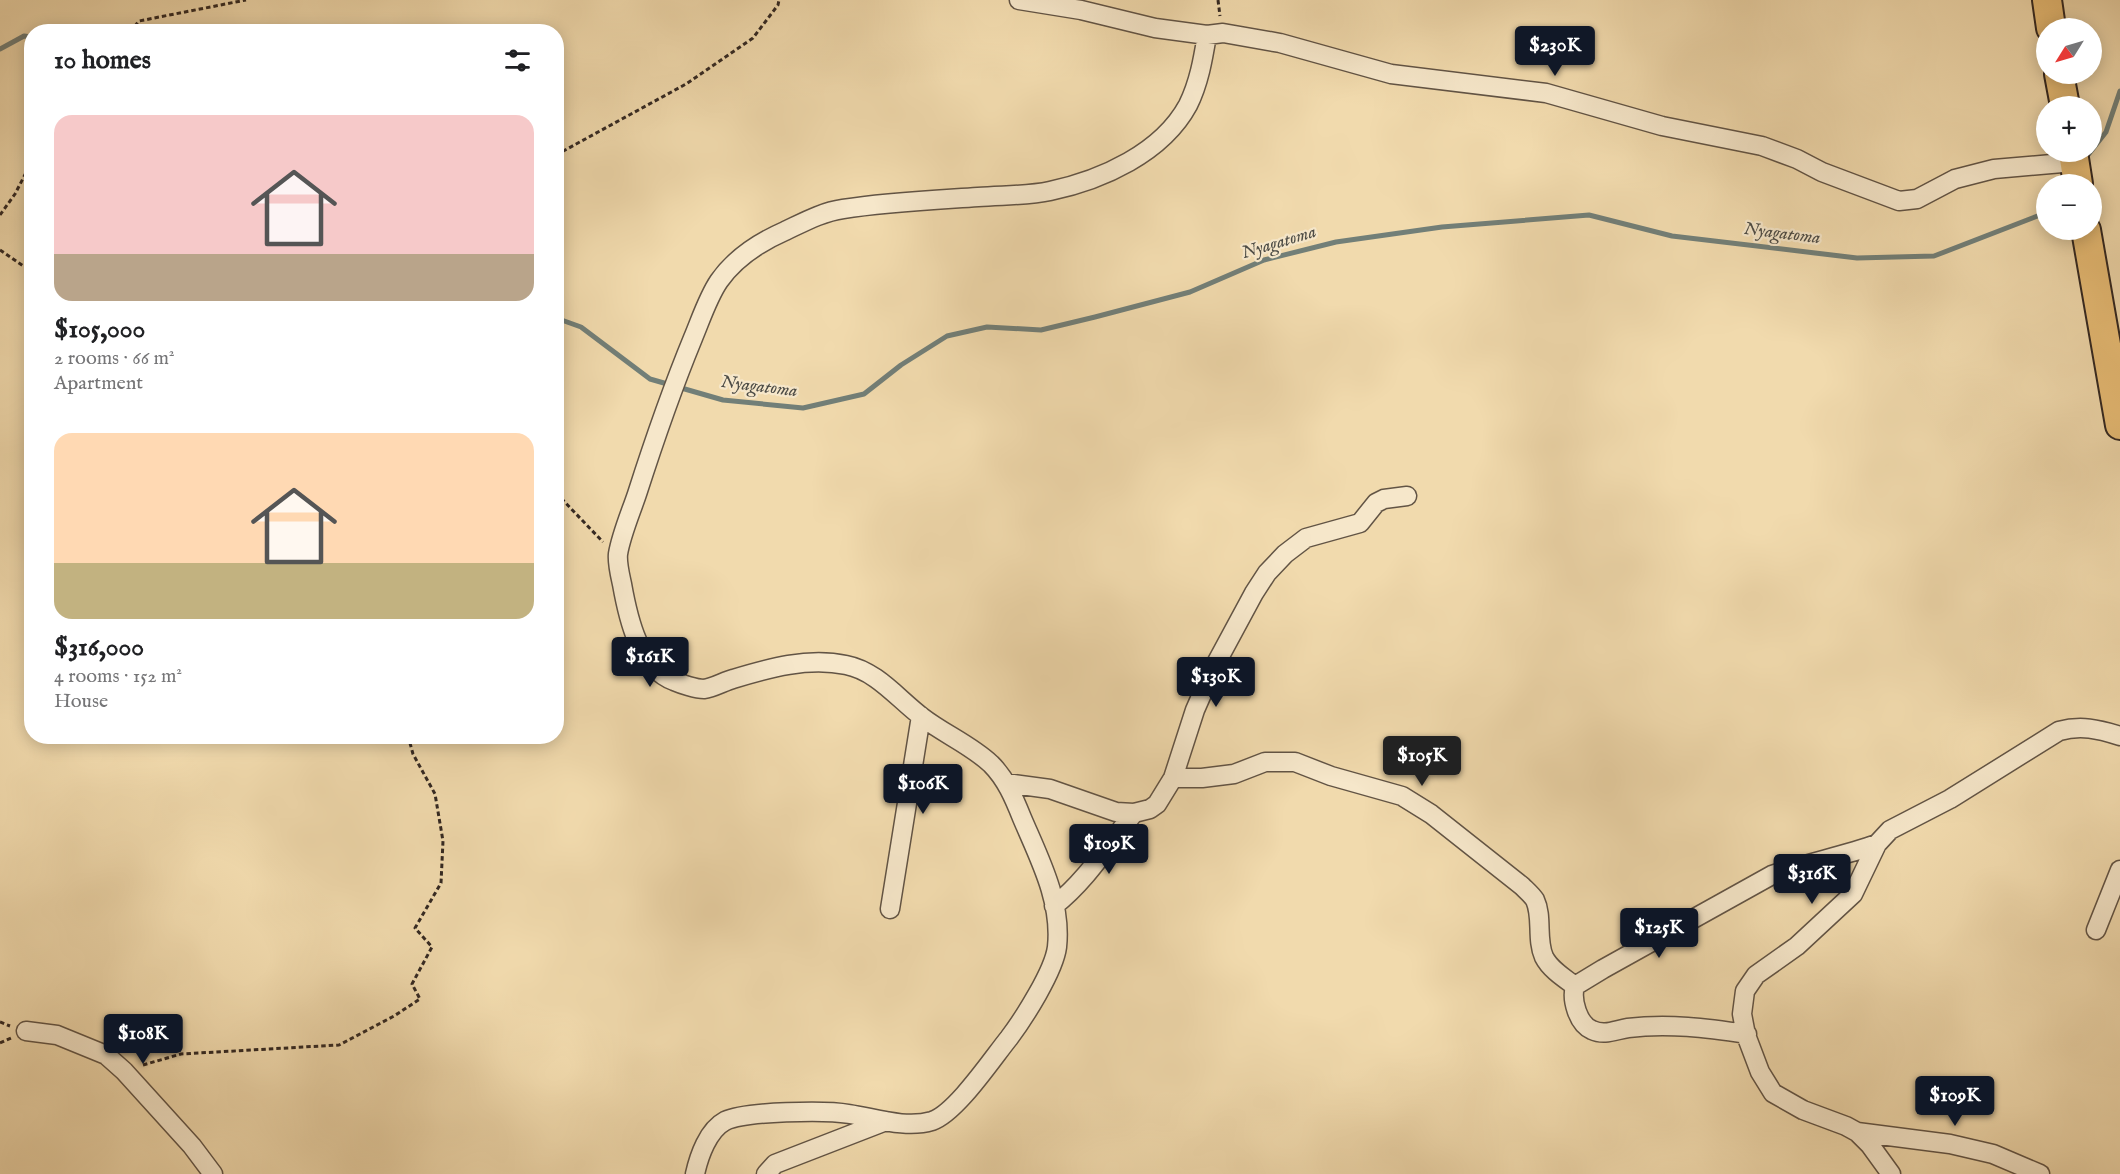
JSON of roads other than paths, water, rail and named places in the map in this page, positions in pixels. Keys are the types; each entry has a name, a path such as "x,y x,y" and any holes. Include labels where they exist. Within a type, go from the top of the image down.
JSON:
{"main road":[{"path":"2047,0 2050,18"},
{"path":"2088,240 2120,425"}],"street":[{"path":"1019,0 1081,10 1155,28 1208,35 1223,33 1280,44 1391,74 1546,93 1662,126 1762,146 1899,201 1917,200 1955,179 1994,168 2075,166"},
{"path":"695,1174 709,1137 724,1122 739,1117 775,1113 821,1112 916,1123 934,1121 945,1114 963,1096 1017,1027 1056,954 1058,924 1049,884 1036,848 1006,783 993,766 970,747 921,716 877,679 848,665 800,662 764,670 703,689 668,680 646,658 627,614 617,557 674,385 719,282 743,255 770,237 818,216 841,209 1045,192 1110,171 1146,150 1174,124 1187,106 1198,79 1208,35"},
{"path":"1006,783 1050,789 1116,812 1134,813 1150,809 1157,804 1173,778 1195,710 1213,669 1267,573 1306,538 1360,523 1376,503 1384,499 1407,496"},
{"path":"890,909 921,716"},
{"path":"1891,1174 1870,1145 1857,1132 1803,1110 1773,1093 1760,1072 1747,1035 1742,1014 1745,991 1756,975 1797,946 1853,894 1877,844 1890,830 1950,799 2059,731 2081,727 2120,736"},
{"path":"1173,778 1202,778 1234,774 1264,762 1295,762 1331,776 1402,796 1431,814 1522,886 1534,900 1537,909 1540,944 1545,958 1552,967 1575,986"},
{"path":"1054,906 1085,878 1134,813"},
{"path":"1747,1035 1686,1026 1653,1025 1604,1034 1584,1025 1578,1015 1575,986 1772,875 1877,844"},
{"path":"2096,930 2120,870"},
{"path":"26,1031 57,1035 106,1055 124,1071 192,1146 213,1174"},
{"path":"766,1174 775,1164 886,1121"},
{"path":"1857,1132 1950,1144 1993,1154 2040,1174"}],"waterway":[{"name":"Nyagatoma","path":"0,49 24,36"},
{"name":"Nyagatoma","path":"2102,137 2106,132 2120,91"},
{"name":"Nyagatoma","path":"564,321 581,327 650,379 723,400 803,408 864,394 901,365 947,336 987,327 1041,330 1095,317 1190,292 1264,260 1336,242 1442,227 1589,215 1672,236 1857,258 1934,256 2036,217"}]}
